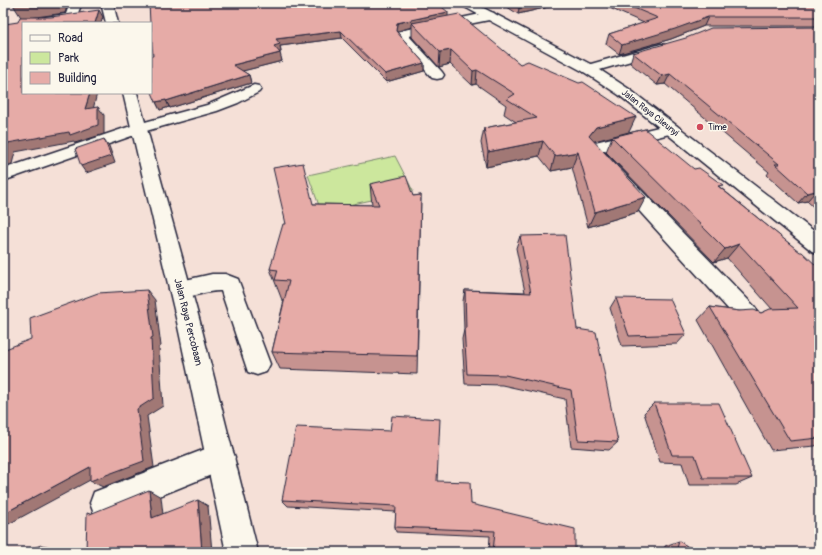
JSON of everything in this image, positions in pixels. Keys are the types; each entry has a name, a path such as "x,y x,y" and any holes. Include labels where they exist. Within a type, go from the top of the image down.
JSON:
{"main road":[{"path":"38,22 72,17 76,3"},
{"path":"107,3 112,22"},
{"name":"Jalan Raya Cileunyi","path":"465,3 589,69 624,92 819,246"},
{"path":"438,19 486,14"},
{"path":"437,75 403,37 403,34 486,14"},
{"path":"589,69 676,44"},
{"path":"3,175 140,128 212,108 233,100 254,89"},
{"name":"Jalan Raya Percobaan","path":"130,94 221,457 242,552"},
{"path":"671,130 596,147 594,151 747,314"},
{"path":"180,289 217,283 226,283 230,285 257,364"},
{"path":"105,503 221,457"}],"green space":[{"path":"395,156 413,191 321,211 308,175"}],"building":[{"path":"149,3 437,3 448,12 397,23 396,31 424,63 385,74 341,31 276,39 280,44 274,46 280,53 233,65 249,75 166,101 156,102 152,92 153,56 152,22 150,22"},
{"path":"511,3 541,3 519,8"},
{"path":"622,3 819,3 819,17 708,17 622,45 609,34 658,18"},
{"path":"99,10 95,22 22,22 22,94 90,94 85,109 98,107 98,125 70,135 69,132 8,143 5,156 3,156 3,26 5,24 18,22 20,17 51,17"},
{"path":"459,14 520,64 528,61 579,83 583,82 636,117 596,127 589,136 646,197 595,212 578,152 555,156 543,141 488,152 484,128 537,118 507,99 515,94 477,70 473,71 451,50 440,52 412,23"},
{"path":"819,27 819,193 816,191 807,193 775,164 779,164 670,74 662,76 633,53 686,38 711,28"},
{"path":"645,129 694,169 699,168 723,185 718,186 800,252 802,252 819,268 819,322 813,327 819,336 819,438 790,441 710,307 739,311 754,310 761,313 770,309 798,308 739,244 725,249 612,137"},
{"path":"104,139 111,156 81,166 75,149"},
{"path":"303,163 313,204 379,205 370,184 406,176 413,196 421,195 417,356 272,352 289,281 275,280 278,270 270,269 283,224 286,224 273,168"},
{"path":"565,235 577,329 596,332 618,442 578,440 571,390 505,375 467,374 464,329 466,329 465,290 531,293 520,236"},
{"path":"147,290 153,337 151,338 154,398 137,409 144,461 90,481 90,467 3,514 3,350 31,339 30,318 98,293"},
{"path":"616,298 670,299 686,334 629,336"},
{"path":"654,403 719,403 752,478 703,478 695,455 672,455"},
{"path":"392,416 440,419 437,481 470,482 471,504 575,529 575,552 493,552 495,531 395,527 396,506 282,500 296,427 390,431"},
{"path":"149,490 152,518 198,500 202,552 86,552 87,513 90,514"},
{"path":"679,541 696,552 676,552"},
{"path":"41,545 40,552 24,552"}],"place":[{"name":"Time","path":"700,127"}]}
